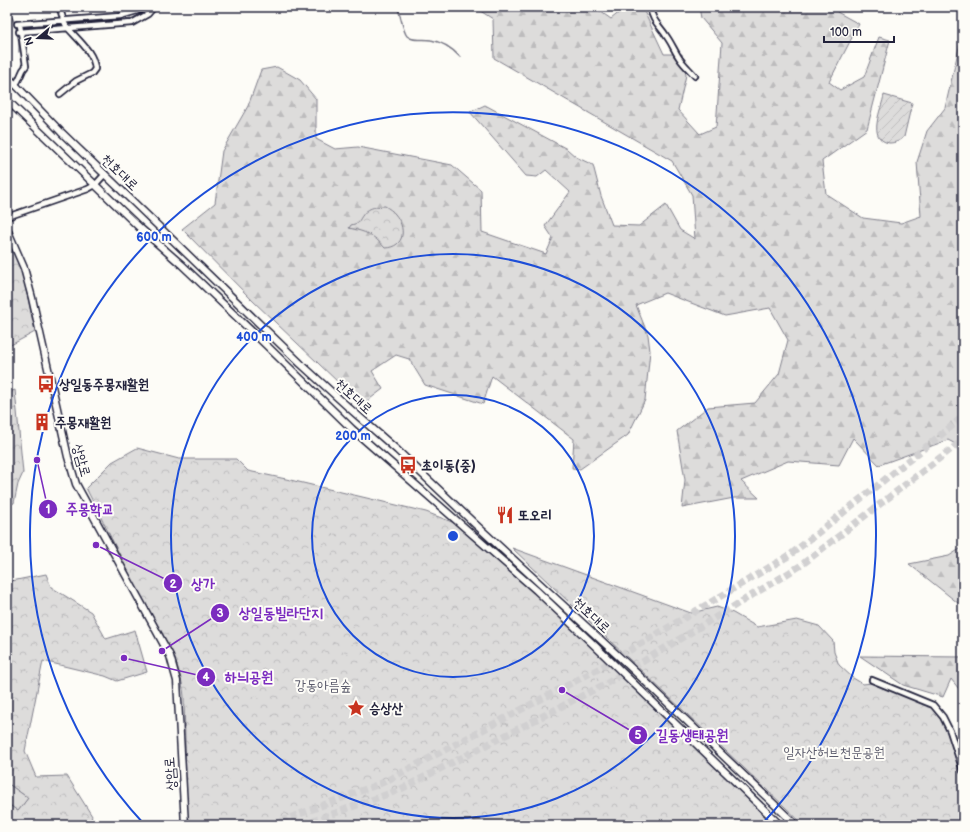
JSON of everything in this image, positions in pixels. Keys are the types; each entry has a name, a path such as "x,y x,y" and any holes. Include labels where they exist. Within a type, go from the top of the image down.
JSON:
{"main road":[{"name":"천호대로","path":"7,76 14,85 61,132 301,364 398,450 475,524 627,664 796,825"},
{"name":"천호대로","path":"7,100 95,185 262,341 352,429 536,590 780,825"},
{"name":"상암로","path":"7,229 24,268 68,457 76,484 170,656 174,669 178,695 185,825"}],"street":[{"path":"59,7 67,27 73,32 87,50 94,63 95,69 92,73 76,81 60,94"},
{"path":"14,85 20,79 26,66 18,24 120,16 137,11 144,7"},
{"path":"20,32 132,22 148,14 154,7"},
{"path":"650,7 656,24 674,46 680,59 695,76"},
{"path":"7,217 88,189 95,185 105,174"},
{"path":"872,680 933,705 943,717 950,731 963,771"}],"green space":[{"path":"474,7 594,7 611,19 626,7 642,7 664,54 682,54 686,75 678,110 700,134 716,127 722,43 701,18 699,7 838,7 837,12 859,24 829,82 840,90 864,77 879,37 890,40 867,129 822,161 826,194 863,218 901,223 921,216 917,162 927,131 945,108 963,30 963,448 948,440 879,465 853,438 839,465 788,461 741,481 759,498 734,498 682,508 685,480 677,431 708,407 755,403 779,374 788,340 770,308 725,316 665,293 636,305 648,335 650,351 645,400 628,435 580,469 572,468 574,439 492,376 483,404 425,385 409,359 396,355 372,371 383,389 362,405 253,301 182,229 215,203 222,151 248,106 261,70 277,67 300,80 316,99 316,139 335,149 358,147 452,165 481,190 482,232 546,254 553,238 545,226 570,192 546,170 537,177 526,176 470,112 485,105 567,149 576,157 593,165 601,196 612,225 639,226 666,205 680,230 695,239 692,195 672,161 494,58 493,19"},
{"path":"884,95 912,103 904,137 893,143 882,140 878,136 877,122"},
{"path":"385,206 394,213 399,219 401,225 402,236 397,244 392,247 385,248 369,234 349,228 351,225 358,223 368,210 375,207"},
{"path":"7,237 23,275 35,332 7,347"},
{"path":"15,390 23,473 18,484 14,503 7,505 7,393"},
{"name":"강동아름숲","path":"137,448 179,459 236,459 248,471 426,512 470,529 620,669 773,825 187,825 184,697 178,668 173,654 137,589 86,488 112,462"},
{"path":"963,547 963,607 909,564 949,556"},
{"name":"일자산허브천문공원","path":"512,548 691,613 717,607 733,613 757,627 797,620 819,626 833,641 834,652 839,665 853,678 863,684 872,683 931,707 941,720 948,733 963,776 963,825 804,825"},
{"path":"46,574 51,587 91,612 106,639 135,630 147,672 117,681 105,676 43,661 25,751 36,777 67,776 92,816 90,825 7,824 7,803 18,811 28,798 7,783 7,582"},
{"path":"860,656 963,657 963,694 951,679 943,697 903,685"},
{"path":"7,783 28,798 18,811 7,803"}],"waterway":[{"path":"23,28 131,19 147,11 150,7"},
{"path":"394,7 398,9 404,31 407,36 412,39 439,42 450,48 460,57"},
{"path":"7,8 16,29 19,40 19,52"}],"tunnel":[{"path":"271,825 384,782 600,668 790,555 963,416"},
{"path":"302,825 399,790 609,682 800,566 963,440"}],"place":[{"name":"상일동주몽재활원","path":"46,384"},
{"name":"주몽재활원","path":"42,422"},
{"name":"주몽학교","path":"37,460"},
{"name":"초이동(중)","path":"408,465"},
{"name":"또오리","path":"505,515"},
{"name":"상가","path":"96,545"},
{"name":"상일동빌라단지","path":"162,651"},
{"name":"하늬공원","path":"124,658"},
{"name":"길동생태공원","path":"562,690"},
{"name":"승상산","path":"356,708"}]}
